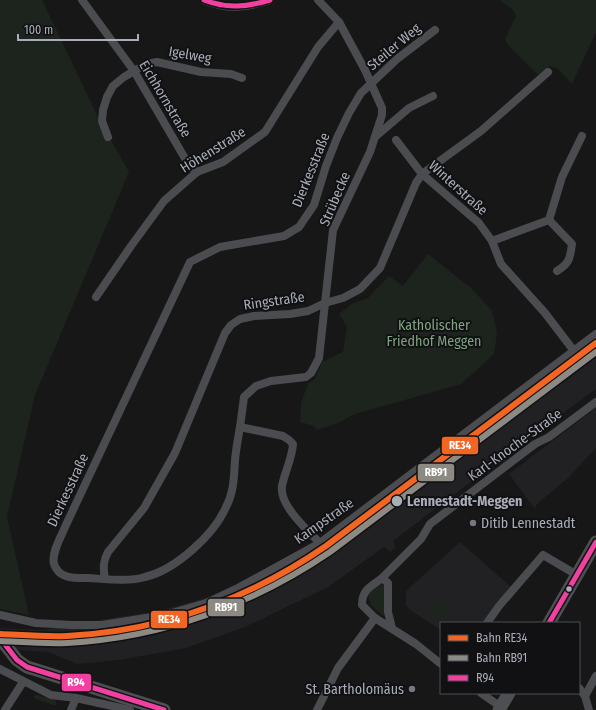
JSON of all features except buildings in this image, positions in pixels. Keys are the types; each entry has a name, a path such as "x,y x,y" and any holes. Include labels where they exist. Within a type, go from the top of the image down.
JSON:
{"main road":[{"path":"550,622 596,542"},
{"path":"0,638 17,660 27,667 82,684 142,707 164,710"},
{"path":"500,708 508,694"}],"street":[{"name":"Eichhornstraße","path":"82,0 134,71 190,166 197,172"},
{"path":"204,0 228,7 256,4 270,0"},
{"name":"Strübecke","path":"240,427 244,397 256,386 271,381 306,377 311,373 319,358 333,230 370,152 382,115 382,108 365,70 339,22 318,0"},
{"name":"Höhenstraße","path":"96,297 164,201 197,172 223,162 264,132 318,47 339,22"},
{"name":"Steiler Weg","path":"371,84 397,59 435,30"},
{"name":"Igelweg","path":"108,137 102,121 103,110 108,97 114,86 124,77 146,64 157,62 201,72 223,73 242,78"},
{"name":"Ringstraße","path":"105,579 104,560 108,552 144,508 175,453 225,333 231,325 240,319 254,316 290,314 308,311 360,290 380,268 416,183 422,174 481,131 548,72"},
{"name":"Dierkesstraße","path":"240,427 233,486 227,507 215,526 182,559 166,569 145,578 74,578 62,575 57,570 54,563 54,552 190,262 220,247 284,236 299,227 314,206 326,166 349,113 360,93 371,84"},
{"path":"375,138 409,108 433,96"},
{"path":"549,220 562,177 582,136"},
{"name":"Winterstraße","path":"396,140 422,174 479,223 492,241 501,264 545,313 574,351"},
{"path":"492,241 549,220"},
{"path":"549,220 572,244 570,259 565,266 557,271"},
{"name":"Kampstraße","path":"0,615 36,623 72,625 102,624 165,615 206,602 232,591 320,543 596,334"},
{"name":"Karl-Knoche-Straße","path":"440,663 416,644 375,618 362,605 362,597 365,591 382,578 421,539 430,524 535,444 549,437 596,402"},
{"path":"240,427 283,436 293,444 282,486 282,494 287,506 320,543"},
{"path":"488,622 499,606 543,555 576,575"},
{"path":"382,578 388,583 388,612 392,628"},
{"path":"317,710 338,668 375,618"},
{"path":"0,669 51,695 76,698 130,710"},
{"path":"586,696 596,676"},
{"path":"5,710 23,682"},
{"path":"580,689 586,696 589,710"},
{"path":"482,694 500,708"},
{"path":"71,710 76,698"}],"shaded area":[{"path":"596,336 596,389 559,416 561,419 555,423 552,421 507,456 506,462 501,465 498,461 393,541 396,547 390,552 384,547 328,587 245,627 186,648 119,660 77,664 48,652 0,649 0,628 43,630 158,611 209,597 258,573 320,540"},
{"path":"596,408 596,448 569,477 537,504 535,509 509,474"},
{"path":"460,542 511,587 485,622 440,622 440,629 410,610 406,605 406,591"}],"green space":[{"path":"0,0 42,0 97,115 129,172 35,395 7,517 29,615 0,609"},
{"path":"500,0 596,0 596,32 572,84 557,68 549,66 538,75 508,45 505,39 516,16 513,10"},
{"name":"Katholischer Friedhof Meggen","path":"428,254 472,289 492,311 497,333 494,354 461,384 355,414 338,423 317,430 314,426 300,422 301,403 308,384 315,379 322,362 343,352 347,327 339,314 352,304 368,298 389,276 403,286"},
{"path":"379,583 387,587 386,612 383,616 371,605 368,595"},
{"path":"438,596 446,602 451,612 444,622 442,622 427,611"},
{"path":"37,695 55,700 56,705 34,698 34,696"}],"rail line":[{"name":"RE34","path":"0,634 67,636 102,633 136,627 203,609 266,582 297,565 326,546 596,343"},
{"name":"RB91","path":"0,641 67,643 102,640 137,634 205,616 238,603 269,588 330,552 596,352"}],"transit line":[{"name":"R94","path":"204,0 229,6 253,4 270,0"},
{"name":"R94","path":"550,622 596,542"},
{"name":"R94","path":"0,638 17,660 27,667 164,710"}],"place":[{"name":"Lennestadt-Meggen","path":"397,501"},
{"name":"Ditib Lennestadt","path":"473,523"},
{"name":"St. Bartholomäus","path":"412,689"}]}
